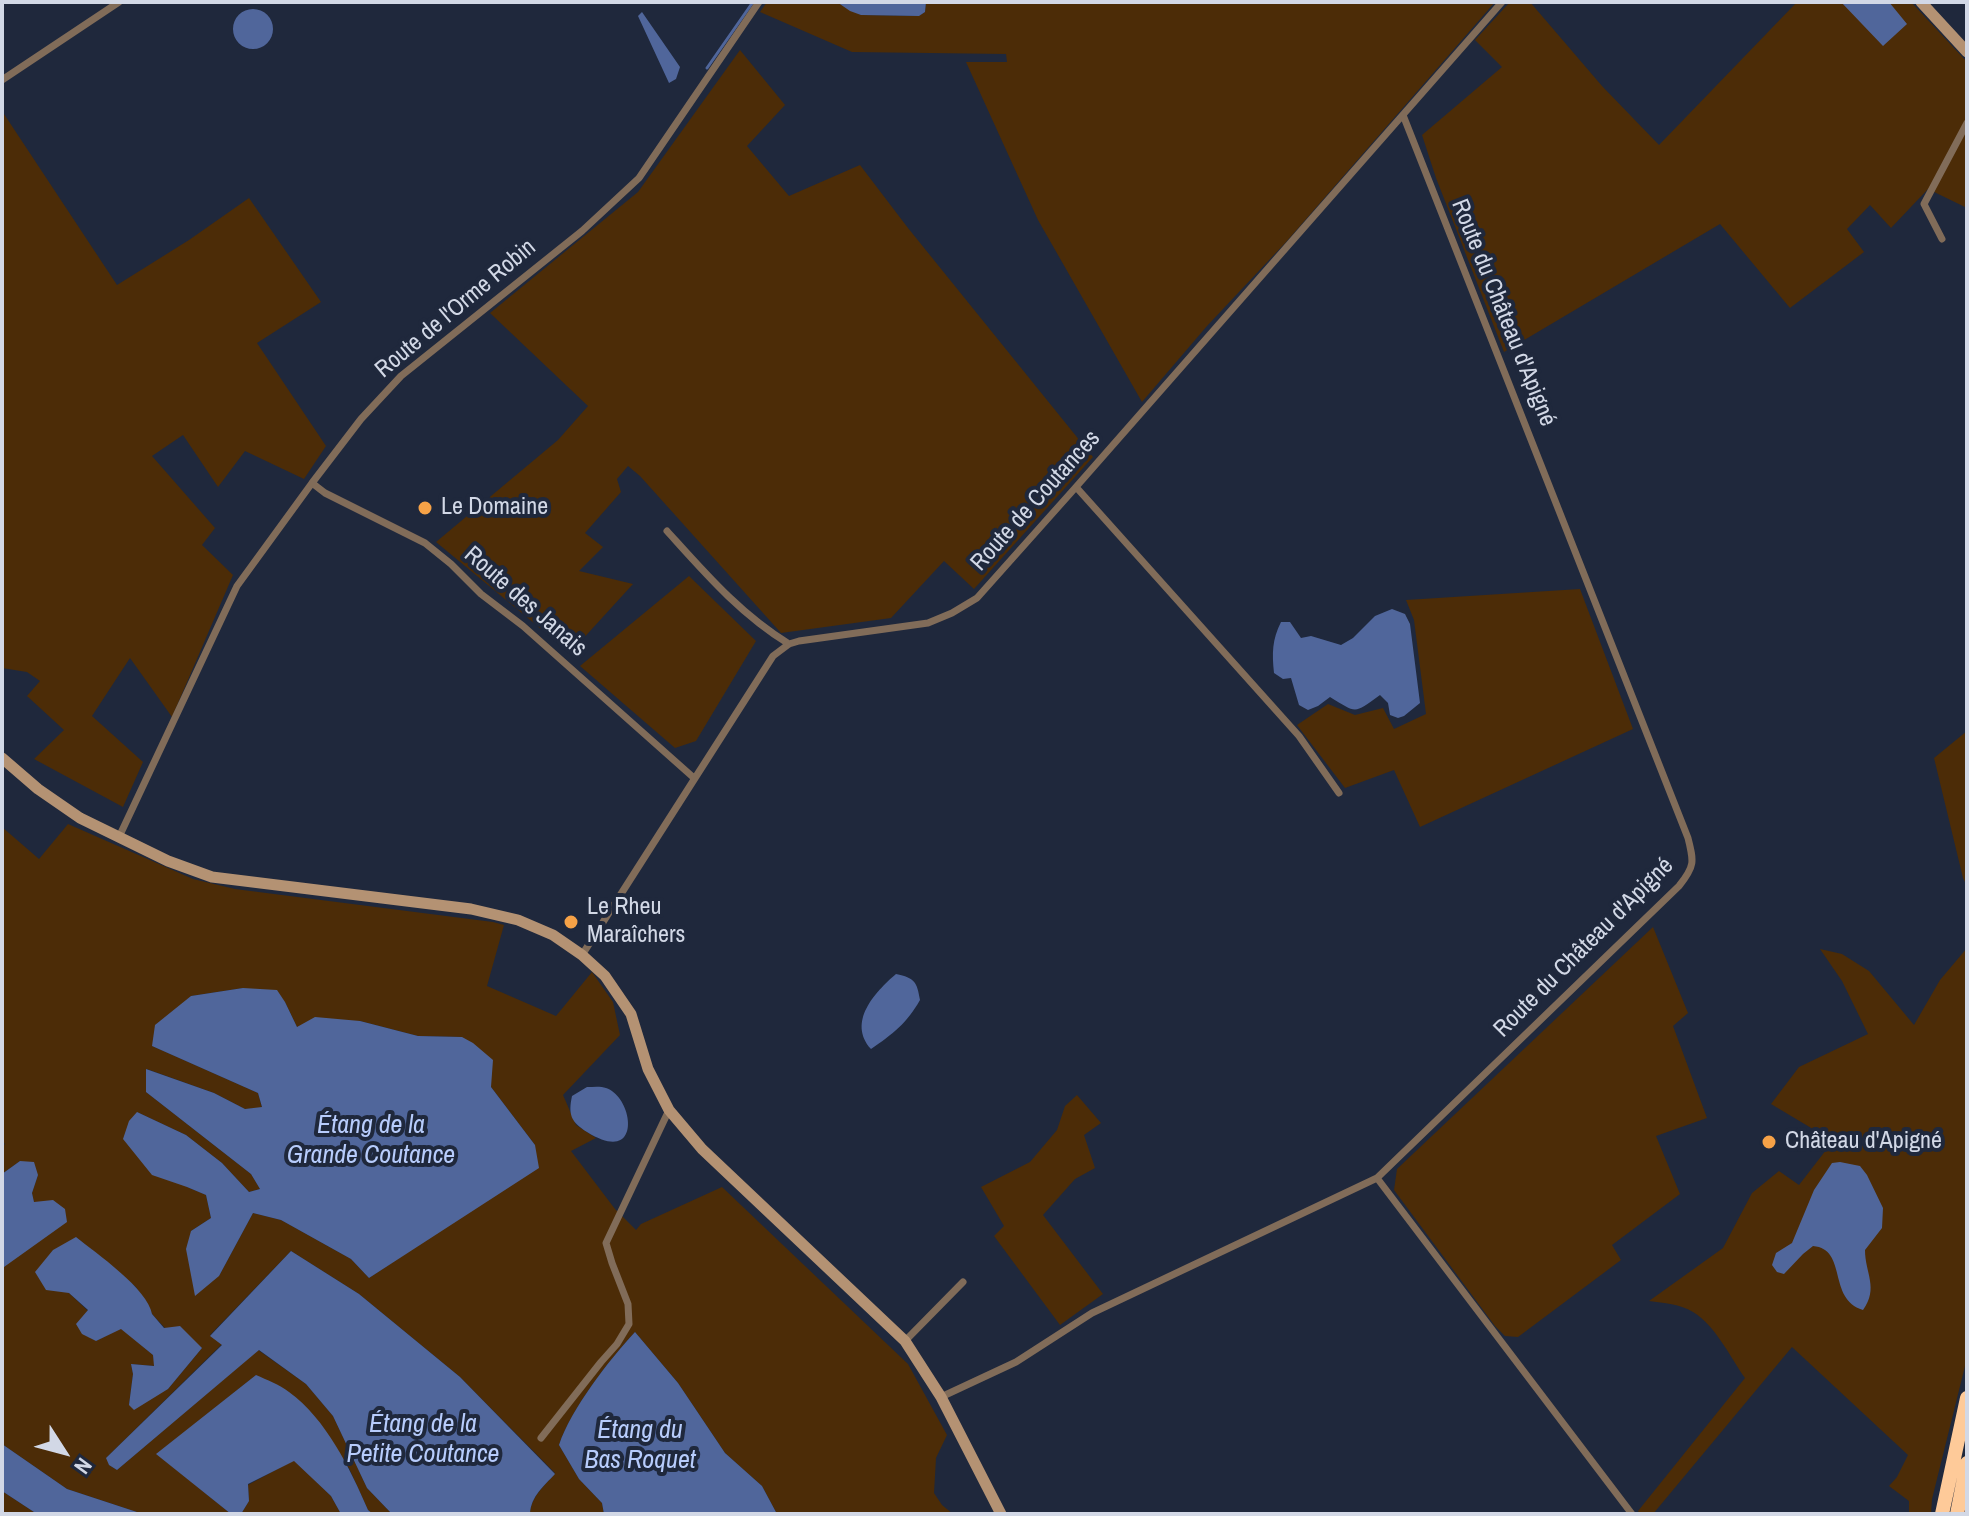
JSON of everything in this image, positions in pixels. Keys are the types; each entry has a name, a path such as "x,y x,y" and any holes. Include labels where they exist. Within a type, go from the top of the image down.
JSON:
{"highway":[{"path":"1942,1514 1967,1398"},
{"path":"1957,1514 1967,1463"}],"street":[{"path":"2,80 119,2"},
{"name":"Route de l'Orme Robin","path":"119,837 237,586 361,419 401,376 582,231 639,178 759,2"},
{"name":"Route de Coutances","path":"789,644 928,623 977,598 1502,2"},
{"path":"1921,2 1967,52"},
{"name":"Route du Château d'Apigné","path":"941,1397 1016,1362 1092,1313 1377,1178 1691,871 1693,858 1682,823 1403,115"},
{"path":"1942,239 1924,204 1967,123"},
{"name":"Route des Janais","path":"312,483 325,493 425,543 694,778"},
{"path":"1076,487 1299,736 1339,793"},
{"path":"582,955 761,672 773,656 789,644 745,614 667,531"},
{"path":"2,758 38,789 80,818 168,861 212,877 471,909 518,920 553,935 582,955 605,976 631,1014 648,1069 669,1110 735,1182 905,1341 941,1397 1001,1514"},
{"path":"541,1438 617,1344 629,1324 628,1304 606,1243 669,1110"},
{"path":"1377,1178 1632,1514"},
{"path":"905,1341 963,1282"}],"shaded area":[{"path":"767,2 837,2 861,15 918,16 925,12 926,2 1495,2 1142,402 1038,220 966,62 1007,62 1006,54 852,52 760,12"},
{"path":"1510,2 1530,2 1602,86 1659,145 1797,2 1911,2 1967,62 1967,208 1928,189 1891,228 1870,205 1847,229 1864,252 1790,308 1720,224 1504,352 1422,135 1502,67 1475,40"},
{"path":"740,50 785,105 747,146 789,196 860,165 1093,457 974,589 944,561 891,618 781,633 628,466 617,479 621,492 585,533 603,547 579,571 633,584 570,653 436,542 558,440 588,406 490,313 638,192"},
{"path":"2,111 117,285 249,198 321,302 257,343 326,446 304,479 245,451 218,487 183,435 152,456 215,528 202,545 233,575 172,717 130,658 92,716 143,762 123,807 34,759 64,730 27,696 40,681 27,672 2,668"},
{"path":"689,576 756,641 696,741 675,748 580,666"},
{"path":"1580,589 1633,729 1420,827 1394,770 1345,788 1297,725 1328,704 1355,715 1383,708 1394,729 1426,714 1414,620 1406,600"},
{"path":"1967,731 1967,886 1934,758"},
{"path":"68,824 193,879 235,889 504,925 487,986 556,1016 592,972 613,1002 620,1035 563,1095 576,1125 596,1138 571,1151 615,1209 636,1230 641,1224 722,1187 908,1364 947,1435 936,1458 934,1493 953,1514 777,1514 762,1486 725,1453 678,1383 635,1332 592,1386 572,1416 559,1445 579,1479 602,1503 604,1514 530,1514 536,1497 555,1473 460,1377 359,1294 291,1251 210,1335 222,1344 107,1457 109,1465 117,1470 258,1350 306,1384 333,1416 367,1488 392,1514 373,1514 368,1510 349,1468 256,1375 157,1454 231,1514 143,1514 67,1489 2,1444 2,1263 4,1267 34,1203 32,1193 38,1175 20,1161 2,1174 2,1147 5,1144 2,1141 2,827 39,859","holes":["243,988 285,1002 297,1027 360,1021 418,1036 462,1037 491,1087 535,1145 448,1225 369,1278 351,1259 281,1220 253,1213 219,1276 191,1231 211,1218 206,1195 187,1187 137,1112 186,1135 222,1163 249,1192 260,1189 251,1174 146,1092 147,1069 214,1093 245,1109 262,1108 258,1093 152,1046 191,996","76,1237 136,1287 152,1314 165,1328 202,1348 168,1389 129,1405 133,1374 131,1364 155,1366 153,1355 121,1328 96,1341 88,1311 69,1293"]},
{"path":"1653,927 1688,1013 1673,1026 1707,1118 1656,1136 1680,1194 1612,1245 1621,1260 1518,1337 1505,1336 1394,1190 1397,1169"},
{"path":"1967,948 1967,1358 1931,1514 1909,1514 1909,1501 1889,1486 1908,1455 1792,1347 1653,1514 1640,1514 1638,1511 1745,1378 1716,1333 1701,1318 1683,1307 1649,1301 1723,1248 1752,1193 1779,1171 1799,1185 1833,1141 1771,1104 1799,1067 1868,1034 1842,981 1820,949 1842,954 1869,971 1914,1025 1940,980"},
{"path":"1077,1095 1101,1123 1084,1135 1095,1168 1075,1179 1043,1215 1103,1294 1060,1325 994,1236 1004,1226 981,1187 1030,1162 1057,1130 1065,1106"},
{"path":"294,1460 331,1496 341,1514 241,1514 249,1501 248,1485"},
{"path":"2,1491 37,1514 2,1514"}],"water":[{"path":"837,2 926,2 925,12 919,16 861,15"},
{"path":"1841,2 1889,2 1907,24 1883,46"},
{"path":"253,9 267,15 273,29 267,43 253,49 239,43 233,29 239,15"},
{"path":"642,12 680,67 676,79 669,83 638,16"},
{"path":"1392,609 1405,614 1410,624 1420,703 1404,716 1398,718 1390,715 1388,703 1380,695 1355,710 1330,697 1308,710 1299,705 1291,678 1283,679 1274,673 1273,647 1281,622 1290,622 1301,638 1311,636 1341,645 1353,638 1375,616"},
{"path":"896,974 914,982 920,1000 899,1028 871,1049 864,1039 863,1018 873,999"},
{"name":"Étang de la Grande Coutance","path":"243,988 277,990 297,1027 315,1017 360,1021 418,1036 462,1037 473,1043 493,1060 491,1087 535,1145 539,1168 369,1278 351,1259 281,1220 253,1213 219,1276 195,1296 186,1249 191,1231 211,1218 206,1195 152,1175 123,1139 129,1121 137,1112 186,1135 222,1163 249,1192 260,1189 251,1174 146,1092 146,1069 214,1093 245,1109 262,1107 258,1093 152,1046 155,1025 191,996"},
{"path":"587,1087 606,1088 616,1094 623,1104 628,1126 625,1136 618,1141 605,1141 574,1121 570,1108 572,1096"},
{"path":"20,1161 34,1162 38,1175 32,1193 34,1202 53,1200 65,1209 67,1222 4,1267 2,1174"},
{"path":"1832,1163 1860,1166 1883,1208 1882,1228 1865,1250 1871,1287 1863,1310 1845,1296 1831,1256 1824,1249 1813,1246 1784,1274 1777,1272 1772,1265 1776,1253 1792,1243 1814,1190"},
{"path":"76,1237 131,1283 164,1328 180,1326 202,1348 168,1389 134,1410 129,1405 133,1374 131,1364 154,1366 153,1355 121,1329 96,1341 82,1334 76,1324 88,1310 69,1293 46,1290 35,1272 53,1250"},
{"name":"Étang de la Petite Coutance","path":"291,1251 359,1294 460,1377 555,1474 535,1497 530,1514 392,1514 367,1488 333,1416 306,1384 259,1350 117,1470 109,1465 106,1458 222,1345 210,1336"},
{"name":"Étang du Bas Roquet","path":"635,1332 678,1383 725,1453 762,1486 777,1514 604,1514 602,1503 579,1479 559,1445 572,1416 592,1386"},
{"path":"256,1375 285,1389 326,1430 368,1510 373,1514 341,1514 331,1496 294,1461 248,1484 249,1501 241,1514 231,1514 156,1454"},
{"path":"2,1444 67,1489 143,1514 37,1514 2,1491"}],"waterway":[{"path":"707,68 753,2"}],"place":[{"name":"Le Domaine","path":"425,508"},
{"name":"Le Rheu Maraîchers","path":"571,922"},
{"name":"Château d'Apigné","path":"1769,1142"}]}
